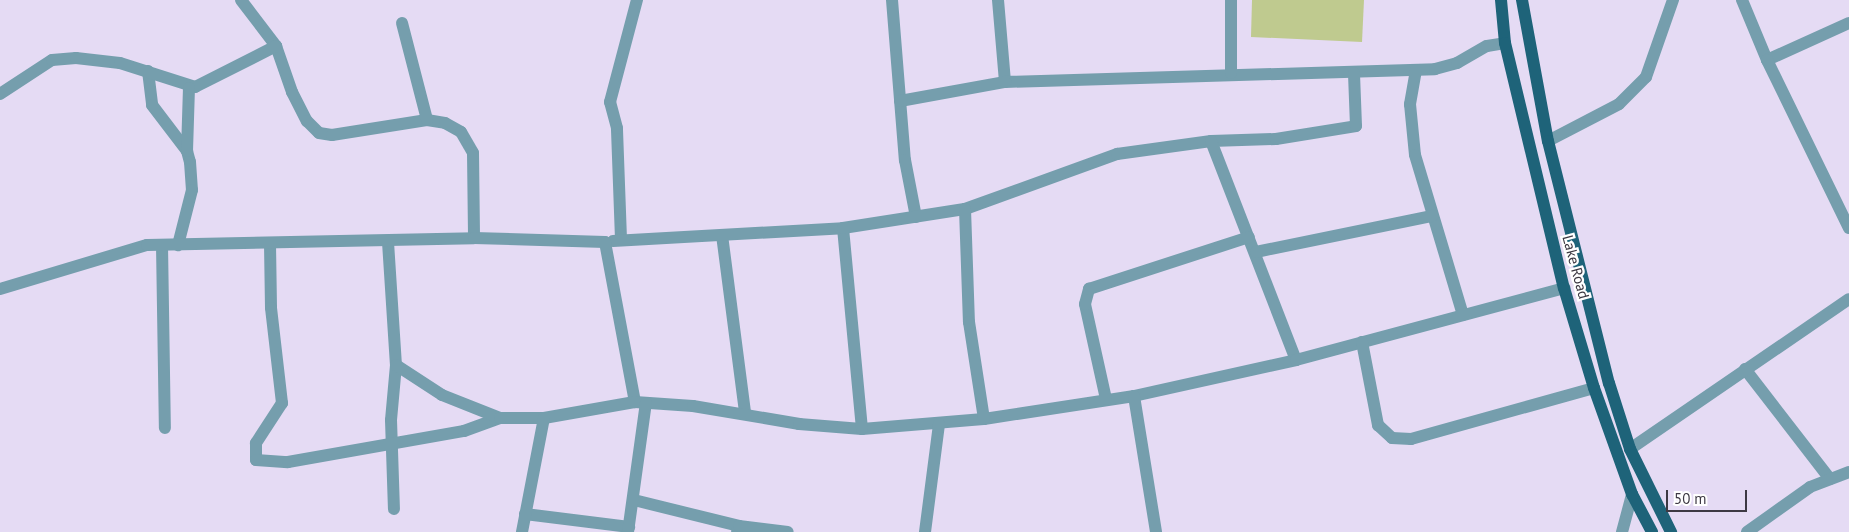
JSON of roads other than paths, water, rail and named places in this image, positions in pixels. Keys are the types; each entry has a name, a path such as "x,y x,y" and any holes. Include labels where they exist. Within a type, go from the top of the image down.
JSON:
{"main road":[{"name":"Lake Road","path":"1501,0 1505,43 1564,288 1594,388 1632,494 1652,532"},
{"name":"Lake Road","path":"1522,0 1548,141 1582,283 1630,449 1671,532"}],"street":[{"path":"241,0 276,46 292,92 307,120 319,133 332,135 427,120 445,123 460,132 471,147 474,238"},
{"path":"621,239 617,128 610,102 637,0"},
{"path":"892,0 900,101 916,217"},
{"path":"998,0 1005,82"},
{"path":"1231,0 1231,73"},
{"path":"1742,0 1767,60 1849,228"},
{"path":"1548,141 1619,104 1646,77 1675,1"},
{"path":"402,23 427,120"},
{"path":"1767,60 1849,23"},
{"path":"900,101 1005,82 1231,73 1354,73 1416,70 1457,63 1487,46 1505,43"},
{"path":"0,94 57,59 120,63 148,71 189,88 276,46"},
{"path":"1416,70 1410,123 1432,216 1463,315"},
{"path":"148,71 152,105 187,151"},
{"path":"0,289 128,250 162,245 388,242 474,238 605,242 621,239 843,228 916,217 966,209 1051,181 1087,163 1211,141 1276,139 1356,126 1354,73"},
{"path":"178,244 192,190 187,151 189,88"},
{"path":"1211,141 1248,237 1256,252 1296,360"},
{"path":"966,209 969,322 984,419"},
{"path":"1256,252 1432,216"},
{"path":"843,228 862,429"},
{"path":"722,235 745,413"},
{"path":"1106,399 1085,304 1089,289 1248,237"},
{"path":"388,242 396,365 392,444 394,509"},
{"path":"525,514 628,529 634,500 640,403 605,242"},
{"path":"270,244 271,308 282,403 256,443 256,460 288,462 464,430 500,418 544,418 640,403 745,413 799,424 862,429 984,419 1134,396 1296,360 1564,288"},
{"path":"162,245 165,428"},
{"path":"1630,449 1849,299"},
{"path":"1362,342 1378,426 1392,438 1411,439 1594,388"},
{"path":"396,365 442,395 500,418"},
{"path":"1745,369 1830,479"},
{"path":"1134,396 1156,532"},
{"path":"522,532 544,418"},
{"path":"925,532 939,424"},
{"path":"1747,532 1776,509 1830,479 1849,472"},
{"path":"1622,532 1632,494"},
{"path":"634,500 738,529 788,532"}]}
